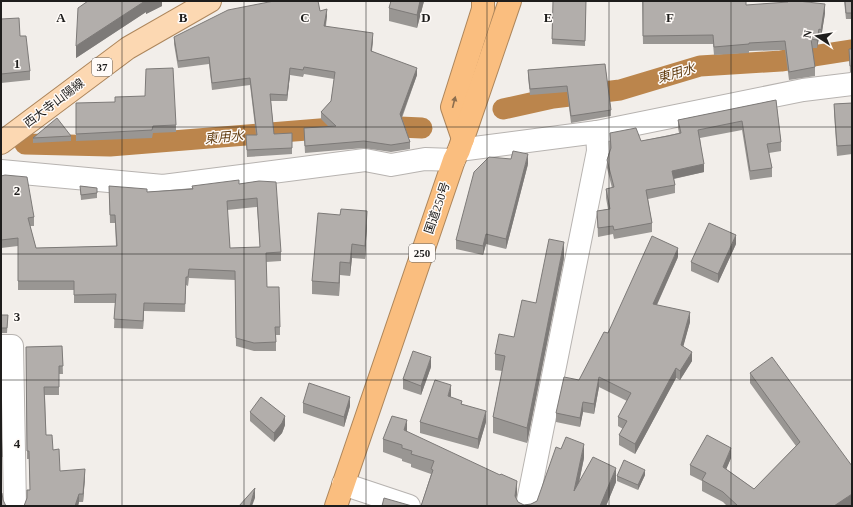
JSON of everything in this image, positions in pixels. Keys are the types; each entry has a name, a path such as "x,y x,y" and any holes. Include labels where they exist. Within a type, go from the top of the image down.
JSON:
{"highway":[{"path":"458,150 452,107 483,9 483,1"},
{"name":"国道250号","path":"336,506 510,1"}],"main road":[{"name":"西大寺山陽線","path":"1,143 128,48 210,1"}],"street":[{"path":"1,171 163,186 365,160 391,165 425,159 458,150 597,132 803,90 852,84"},
{"path":"527,506 598,151 597,132"},
{"path":"1,346 12,346 15,506"},
{"path":"343,484 409,506"}],"building":[{"path":"88,1 145,1 76,46 78,8"},
{"path":"274,1 318,1 320,11 327,9 324,26 373,33 371,51 417,68 400,114 410,142 391,145 364,141 305,146 304,128 336,126 321,112 331,101 335,72 304,67 303,70 290,68 287,95 270,94 274,134 292,133 292,148 247,150 246,135 257,135 250,78 212,83 209,57 178,61 174,37 228,10"},
{"path":"391,1 420,1 417,15 389,8"},
{"path":"553,1 586,1 585,41 552,39"},
{"path":"643,1 746,1 746,5 798,1 825,4 821,30 819,29 817,40 811,39 815,67 789,72 785,41 714,47 713,35 643,36"},
{"path":"845,1 852,1 852,13 846,13"},
{"path":"19,18 20,36 26,36 30,71 1,74 1,19"},
{"path":"849,49 852,49 852,66 850,66"},
{"path":"605,64 611,110 571,116 567,86 530,89 528,70"},
{"path":"173,68 176,125 153,126 152,130 76,134 76,103 115,102 115,97 145,96 146,69"},
{"path":"776,100 781,142 767,144 772,168 750,171 742,121 698,130 704,164 672,171 675,185 646,190 652,223 614,230 613,226 598,228 597,211 610,209 606,189 614,187 607,160 611,148 610,133 636,128 641,141 668,136 681,133 678,120"},
{"path":"852,103 852,145 837,146 834,104"},
{"path":"57,118 71,136 33,138"},
{"path":"513,151 528,154 506,239 486,234 483,246 456,240 474,172 489,157 511,159"},
{"path":"1,176 27,177 34,217 28,218 36,248 117,246 115,215 110,215 109,186 147,189 147,192 193,189 192,186 239,180 239,184 259,181 276,182 281,252 266,253 267,287 279,287 280,327 275,327 276,342 254,343 236,338 235,271 189,269 188,277 186,277 185,304 144,303 143,321 114,319 116,294 74,295 74,281 18,281 18,238 1,240","holes":["257,198 260,247 230,248 227,201"]},
{"path":"80,186 97,188 97,193 81,195"},
{"path":"341,209 367,211 365,246 352,244 350,263 340,262 339,283 312,281 318,213 340,215"},
{"path":"709,223 736,235 718,274 691,262"},
{"path":"652,236 678,248 653,304 690,312 681,345 692,352 680,371 676,368 635,444 619,435 627,421 618,417 631,393 599,377 594,404 583,402 580,418 556,413 564,377 579,380 604,332 608,333"},
{"path":"549,239 564,242 527,428 493,417 505,356 495,354 499,334 514,337 522,300 536,303"},
{"path":"1,315 8,315 7,328 1,328"},
{"path":"62,346 63,366 59,366 59,387 44,387 46,435 52,435 53,450 59,449 60,471 85,469 83,494 79,494 75,506 24,506 27,498 27,490 30,490 29,451 27,451 26,347"},
{"path":"413,351 431,357 421,386 403,379"},
{"path":"772,357 852,466 852,494 834,506 738,506 723,492 702,480 706,473 690,465 707,435 731,448 723,467 754,489 800,442 750,373"},
{"path":"435,380 451,385 448,396 462,401 461,404 486,411 478,439 420,422"},
{"path":"309,383 350,397 344,417 303,403"},
{"path":"261,397 285,416 282,423 274,433 250,412"},
{"path":"392,416 407,420 404,430 500,475 501,474 517,481 515,496 518,502 524,505 537,501 556,447 561,449 566,437 584,444 574,491 593,457 616,468 600,506 421,506 433,470 431,469 434,461 411,454 412,451 402,448 402,445 383,439"},
{"path":"1,420 2,457 1,457"},
{"path":"624,460 645,470 638,485 617,476"},
{"path":"255,488 250,506 239,506"},
{"path":"2,493 6,506 1,506"},
{"path":"384,498 412,506 382,506"}],"waterway":[{"name":"東用水","path":"503,109 553,98 620,90 700,66 781,61 852,50"},
{"name":"東用水","path":"377,126 422,128"},
{"name":"東用水","path":"25,144 110,146 332,128"}]}
